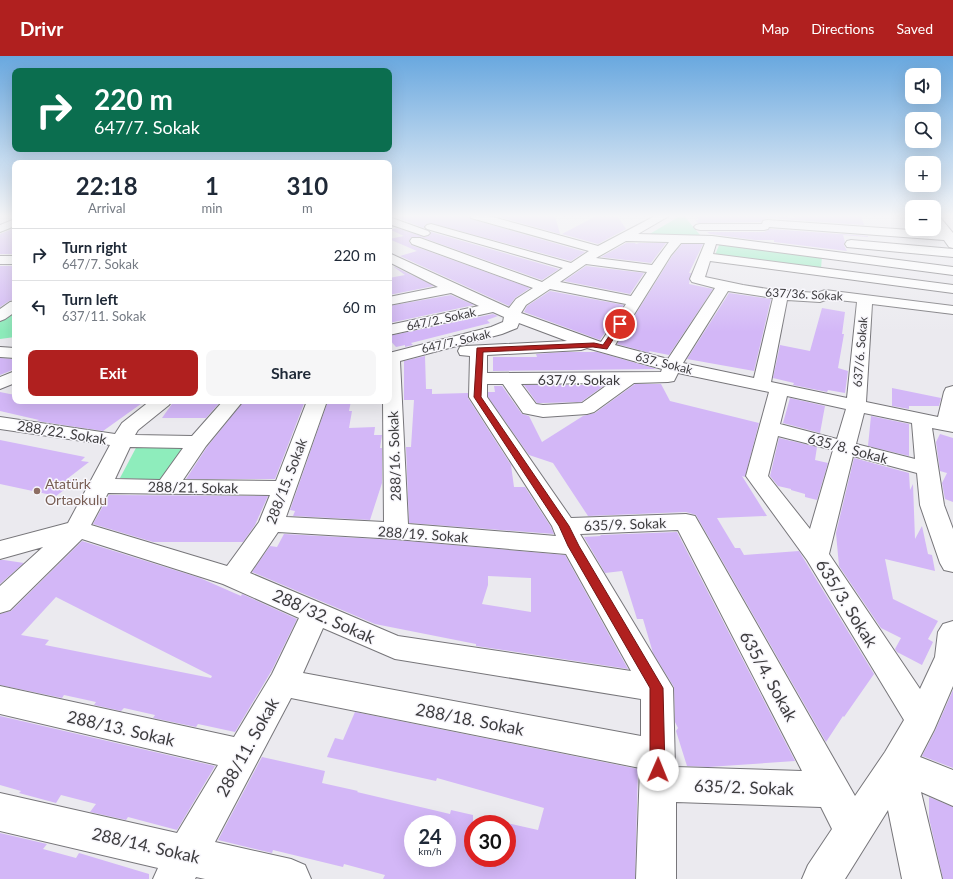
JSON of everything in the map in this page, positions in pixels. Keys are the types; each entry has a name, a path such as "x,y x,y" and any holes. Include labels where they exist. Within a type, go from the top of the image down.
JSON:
{"street":[{"name":"637. Sokak","path":"411,254 417,272 494,308 599,346 672,366 949,425"},
{"path":"442,254 545,286 635,300"},
{"path":"501,254 578,263 656,269"},
{"path":"512,315 521,302 592,254"},
{"path":"599,346 635,300 665,254"},
{"path":"823,254 953,271"},
{"path":"825,294 827,256"},
{"path":"706,257 953,289"},
{"name":"637/36. Sokak","path":"706,257 697,279 723,287 781,295 820,298 825,294 953,310"},
{"path":"0,260 12,260"},
{"path":"396,275 417,272"},
{"path":"672,366 723,287"},
{"path":"392,300 453,288"},
{"path":"781,295 770,388 769,427 757,476 816,554"},
{"path":"0,316 12,299"},
{"name":"637/6. Sokak","path":"856,406 865,299"},
{"name":"647/2. Sokak","path":"392,329 494,308"},
{"name":"647/7. Sokak","path":"392,357 494,332 511,325 512,315"},
{"path":"544,327 544,335 539,340 527,344 487,350 479,379 478,397 569,536 657,688 658,770 656,879"},
{"name":"647/7. Sokak","path":"392,358 487,350 599,346"},
{"path":"0,352 12,353"},
{"name":"637/9. Sokak","path":"479,379 628,379 668,377 672,366"},
{"path":"0,384 12,378"},
{"path":"508,379 530,409 543,411 587,408 628,379"},
{"path":"949,425 953,392"},
{"path":"0,603 77,529 124,441 129,427 158,404"},
{"path":"167,486 198,442 230,404"},
{"name":"288/15. Sokak","path":"233,577 271,524 315,404"},
{"name":"288/16. Sokak","path":"392,404 396,531"},
{"name":"635/3. Sokak","path":"856,406 816,554 922,720"},
{"path":"921,418 932,505 953,563"},
{"name":"288/22. Sokak","path":"0,422 124,441 198,442"},
{"name":"635/8. Sokak","path":"769,427 928,469"},
{"name":"288/21. Sokak","path":"100,486 285,488"},
{"name":"635/9. Sokak","path":"569,536 686,522"},
{"name":"635/4. Sokak","path":"686,522 853,830"},
{"name":"288/19. Sokak","path":"271,524 396,531 569,536"},
{"path":"0,550 77,529"},
{"name":"288/32. Sokak","path":"77,529 233,577 394,647 657,688"},
{"name":"288/11. Sokak","path":"180,867 283,683 316,613"},
{"path":"822,879 897,764 922,720 952,649"},
{"name":"288/18. Sokak","path":"283,683 658,770"},
{"name":"288/13. Sokak","path":"0,700 242,755"},
{"path":"897,764 953,788"},
{"path":"897,764 922,879"},
{"name":"635/2. Sokak","path":"658,770 832,790"},
{"name":"288/14. Sokak","path":"0,812 180,867 291,879"}],"green space":[{"path":"809,254 822,256 821,269 715,255"},
{"path":"12,304 12,337 0,339 0,313"},
{"path":"138,444 188,446 163,480 120,478"}],"building":[{"path":"405,254 437,254 530,288 515,298 509,306 400,256"},
{"path":"470,254 509,254 559,269 542,280"},
{"path":"547,254 581,254 571,261"},
{"path":"606,254 657,254 651,263 601,257"},
{"path":"673,254 698,254 689,273 691,273 689,284 713,289 669,355 649,351 650,353 617,344"},
{"path":"0,266 12,266 12,300 0,307"},
{"path":"586,266 644,273 630,294 564,281"},
{"path":"394,267 434,286 392,294 392,277 405,275"},
{"path":"550,291 624,305 600,340 524,312 527,306"},
{"path":"729,293 771,299 754,371 687,359"},
{"path":"451,295 474,305 392,322 392,305"},
{"path":"822,308 845,312 842,334 844,334 838,368 848,371 845,393 828,390 827,392 793,385 794,383 773,378 780,345 810,351"},
{"path":"493,314 498,316 487,320 490,323 411,343 413,345 405,347 405,345 396,347 392,342 392,335"},
{"path":"597,352 657,369 493,371 493,357 537,357 536,354"},
{"path":"425,356 426,389 432,389 432,394 468,393 468,398 511,465 514,487 525,487 554,534 409,523 406,447 411,447 414,400 404,400 404,361"},
{"path":"0,358 12,359 12,370 0,375"},
{"path":"635,384 661,384 670,401 759,423 745,477 742,476 767,516 717,518 735,548 740,548 744,555 799,551 874,674 826,742 696,515 686,512 588,516 553,463 529,455 488,397 488,392 495,392 494,386 502,386 522,414 529,416 542,442 583,416 595,413"},
{"path":"524,385 605,385 581,402 537,403"},
{"path":"892,388 941,398 939,406 909,406 909,409 892,406"},
{"path":"0,392 12,394 12,404 141,404 103,431 37,421 39,420 0,411"},
{"path":"790,398 825,406 820,433 783,423"},
{"path":"172,404 218,404 206,418 162,418"},
{"path":"242,404 304,404 275,479 186,479 207,447"},
{"path":"327,404 350,404 349,411 352,411 349,428 375,427 374,435 382,435 380,448 382,448 382,483 370,520 293,516 295,511 290,510"},
{"path":"871,416 909,424 909,456 868,446"},
{"path":"940,434 953,438 953,502 945,499 942,483 947,473 940,471 936,442"},
{"path":"779,438 817,447 815,460 828,463 817,500 805,497 805,494 778,486 770,476"},
{"path":"0,440 85,457 81,461 89,462 67,479 76,481 56,496 0,484"},
{"path":"854,458 909,473 910,490 913,484 915,539 922,526 928,554 932,555 935,571 885,559 893,599 938,621 928,639 933,642 922,665 897,652 895,649 901,638 881,628 839,566 836,533"},
{"path":"109,495 268,496 255,525 243,542 153,542 93,524"},
{"path":"677,532 795,761 708,767 687,766 676,731 678,728 675,722 674,687 653,653 643,619 637,619 622,571 605,573 584,537"},
{"path":"284,534 396,540 565,555 628,669 476,646 476,644 375,624 252,572 270,546 277,547","holes":["488,576 531,578 531,612 482,604 488,585"]},
{"path":"82,541 200,578 241,596 242,594 297,619 272,670 235,732 198,724 196,727 153,718 155,715 124,708 121,711 94,705 96,702 64,695 62,698 0,685 0,614 11,611","holes":["56,597 212,676 211,678 45,645 49,640 21,635"]},
{"path":"0,560 4,560 24,563 0,584"},
{"path":"953,690 953,768 922,756"},
{"path":"355,712 638,769 635,879 383,879 385,875 344,864 343,867 273,850 272,853 218,840 262,757 325,771 322,783 450,814 451,810 473,815 464,815 464,867 516,867 516,825 538,830 544,808 437,778 436,781 327,757 335,738 343,740"},
{"path":"0,716 215,766 177,830 128,817 126,820 90,812 96,804 61,795 56,803 19,793 21,791 0,785"},
{"path":"929,797 953,807 953,879 943,879 929,818"},
{"path":"0,833 47,844 43,849 76,858 79,853 149,874 149,879 0,879"}],"place":[{"name":"Atatürk Ortaokulu","path":"37,491"}],"route":[{"path":"620,324 605,348 594,345 479,350 478,397 564,526 574,546 657,688 658,770"}]}
